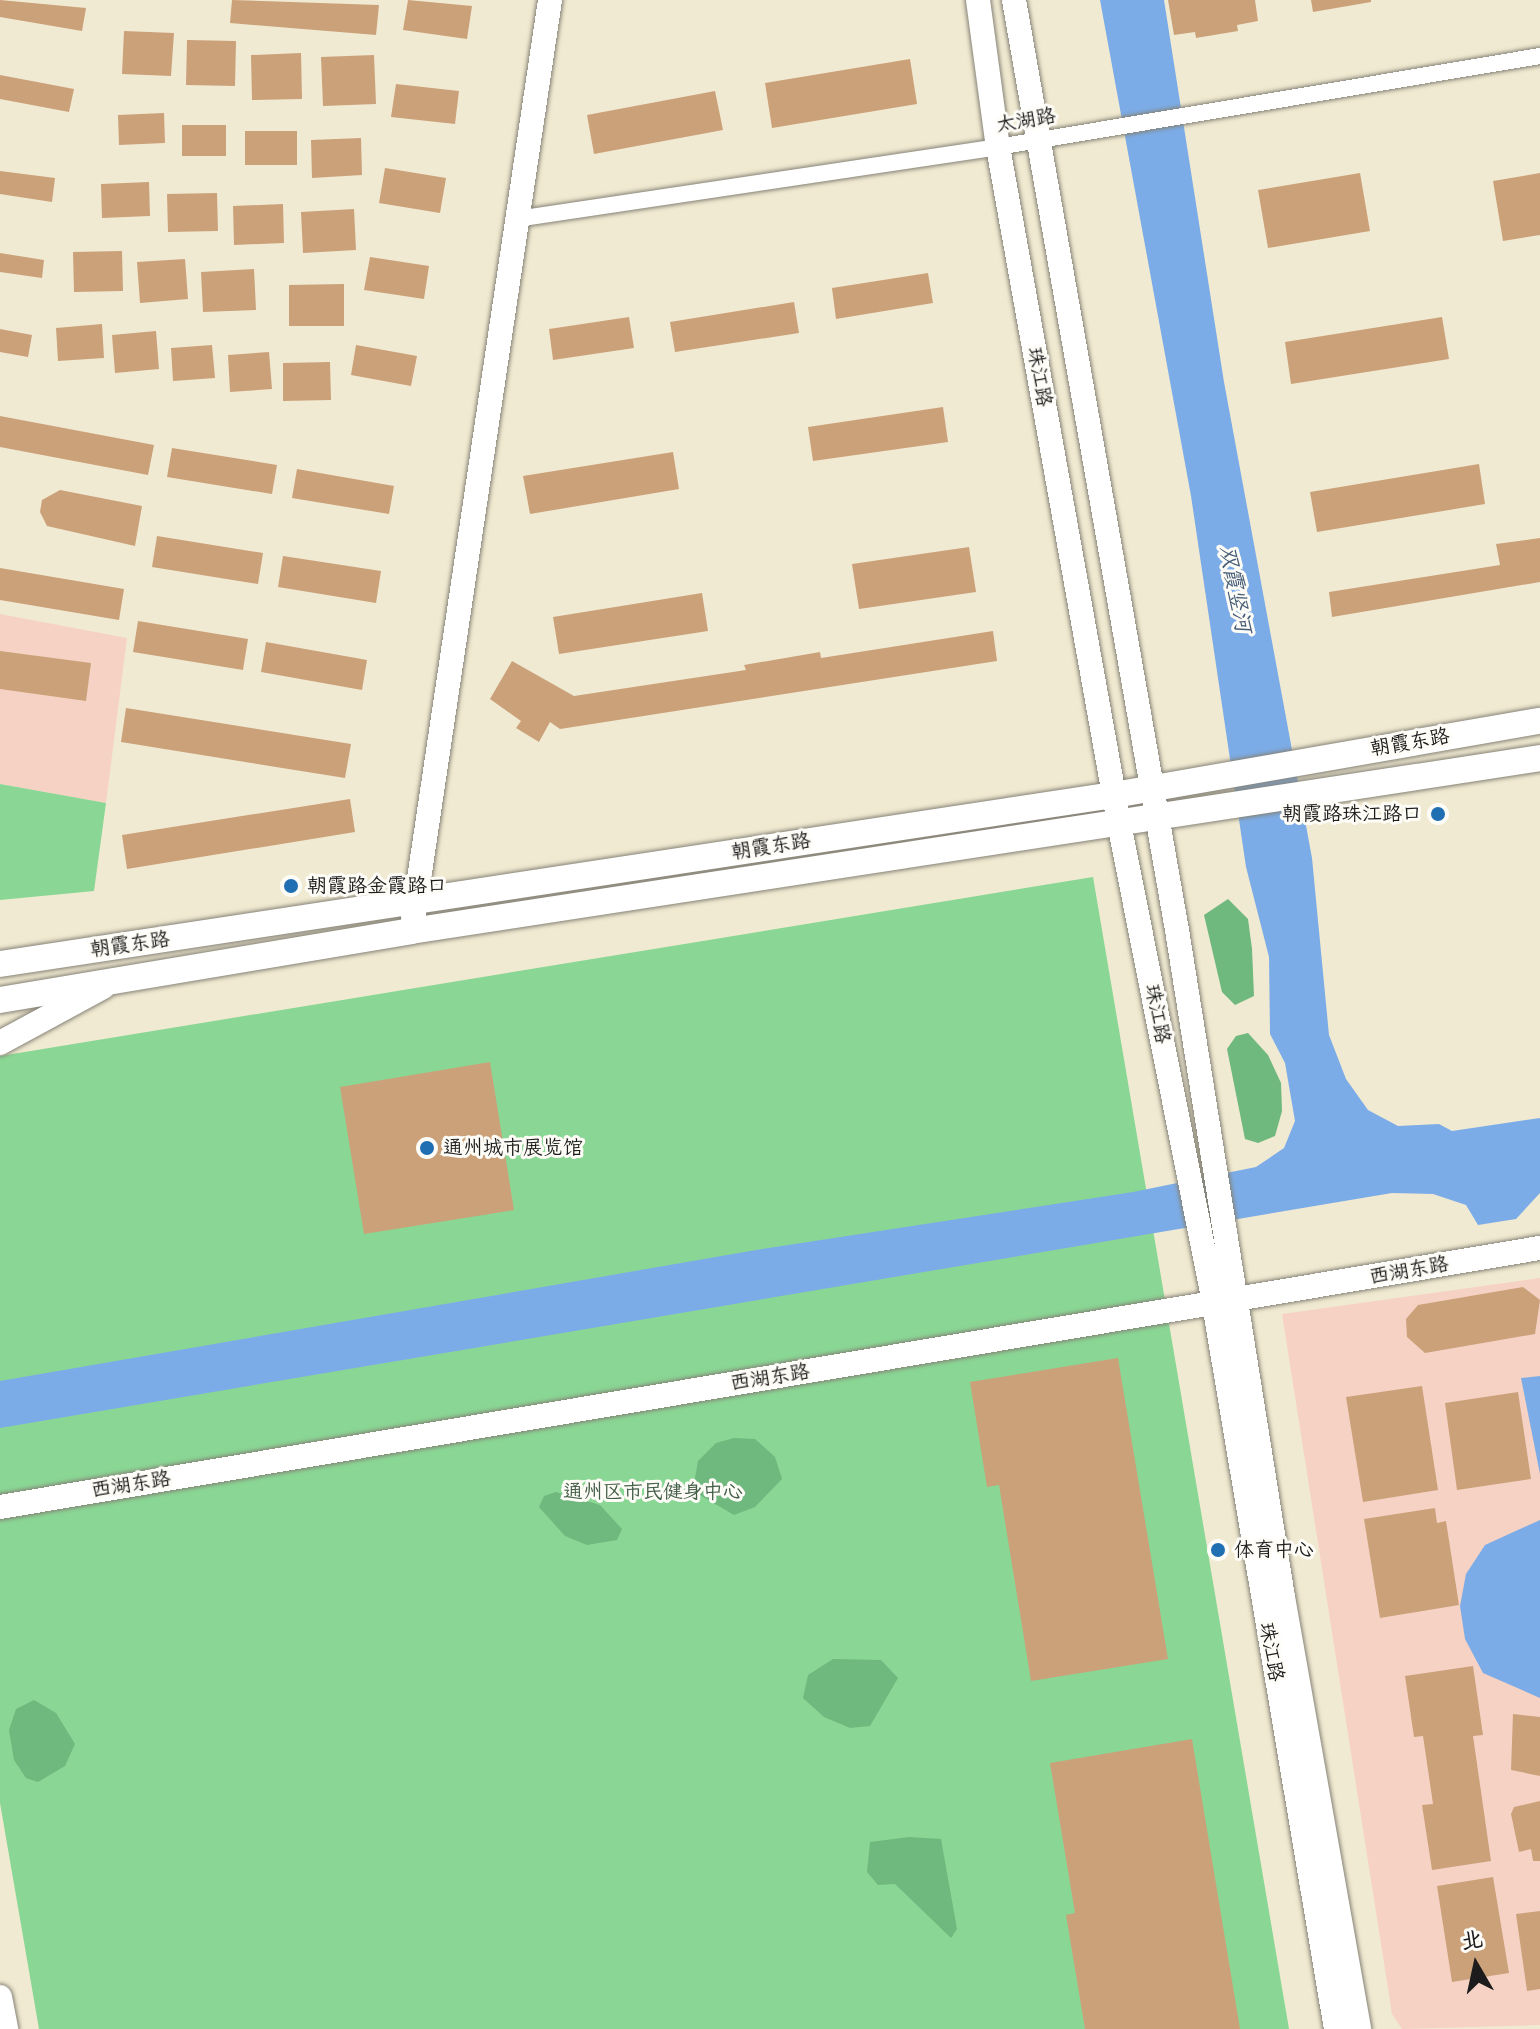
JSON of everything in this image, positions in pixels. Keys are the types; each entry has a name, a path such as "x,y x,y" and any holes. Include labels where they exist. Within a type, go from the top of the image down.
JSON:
{"main road":[{"name":"朝霞东路","path":"12,962 1114,795 1149,786 1540,721"},
{"name":"朝霞东路","path":"0,1000 411,931 1540,758"}],"street":[{"path":"411,931 550,0"},
{"name":"珠江路","path":"978,0 998,147 1119,823 1187,1167 1212,1232 1359,2029"},
{"name":"珠江路","path":"1014,0 1213,1163 1212,1232"},
{"name":"太湖路","path":"517,219 998,147 1540,56"},
{"path":"0,948 12,962"},
{"path":"0,1043 111,982"},
{"name":"西湖东路","path":"0,1507 1540,1248"},
{"name":"珠江路","path":"1225,1303 1336,2029"},
{"path":"0,1997 6,2029"}],"shaded area":[{"path":"0,614 127,638 106,803 0,784"},
{"path":"1540,1278 1540,2025 1402,2029 1392,2014 1282,1314"}],"green space":[{"path":"0,784 106,803 94,891 0,900"},
{"name":"通州区市民健身中心","path":"1093,877 1289,2029 39,2029 0,1803 0,1056"},
{"path":"1228,899 1248,919 1252,949 1254,996 1235,1005 1222,992 1204,915"},
{"path":"1248,1033 1268,1055 1281,1083 1282,1111 1275,1136 1258,1143 1245,1139 1227,1049 1236,1036"},
{"path":"734,1438 755,1439 775,1457 782,1479 755,1507 734,1515 698,1494 695,1478 698,1461 716,1443"},
{"path":"556,1492 600,1505 622,1529 617,1540 587,1545 565,1536 539,1507 544,1496"},
{"path":"833,1659 881,1660 898,1678 870,1726 850,1728 824,1717 803,1698 808,1675"},
{"path":"34,1700 56,1713 75,1744 65,1766 38,1782 26,1778 14,1760 9,1730 16,1709"},
{"path":"909,1837 941,1839 957,1929 951,1938 895,1884 878,1885 867,1872 870,1842"}],"water":[{"name":"双霞竖河","path":"1100,0 1164,0 1224,382 1312,858 1329,1035 1346,1079 1368,1110 1398,1126 1439,1124 1452,1131 1540,1118 1540,1193 1516,1219 1478,1225 1466,1205 1433,1194 1392,1193 0,1428 0,1381 756,1250 1133,1192 1256,1167 1284,1148 1295,1121 1285,1063 1270,1034 1269,957 1246,867 1191,496"},
{"path":"1540,1376 1540,1474 1521,1378"},
{"path":"1540,1520 1540,1698 1483,1673 1465,1639 1460,1606 1466,1574 1485,1545"}],"building":[{"path":"0,0 86,8 82,31 0,17"},
{"path":"232,0 379,5 376,35 230,23"},
{"path":"408,0 472,6 467,39 403,30"},
{"path":"1168,0 1255,0 1258,21 1237,25 1238,31 1196,38 1195,32 1174,35"},
{"path":"1311,0 1371,0 1371,2 1313,12"},
{"path":"124,31 174,33 171,76 122,74"},
{"path":"187,40 236,41 235,86 186,85"},
{"path":"301,53 302,99 252,100 251,55"},
{"path":"374,55 376,104 323,106 321,57"},
{"path":"910,59 917,104 772,128 765,83"},
{"path":"0,75 74,89 69,112 0,99"},
{"path":"396,84 459,91 455,124 391,117"},
{"path":"715,91 723,130 594,154 587,115"},
{"path":"164,113 165,143 119,145 118,115"},
{"path":"182,125 226,125 226,156 182,156"},
{"path":"245,131 297,131 297,165 245,165"},
{"path":"361,138 362,175 312,178 311,140"},
{"path":"385,168 446,178 440,213 379,203"},
{"path":"0,171 55,178 52,202 0,194"},
{"path":"1360,173 1370,231 1268,248 1258,190"},
{"path":"1540,173 1540,235 1503,241 1493,181"},
{"path":"149,182 150,216 102,218 101,184"},
{"path":"217,193 218,231 168,232 167,194"},
{"path":"283,204 284,243 234,245 233,206"},
{"path":"354,209 356,250 303,253 301,212"},
{"path":"122,251 123,291 74,292 73,252"},
{"path":"0,253 44,260 42,278 0,272"},
{"path":"370,257 429,266 424,299 364,290"},
{"path":"185,259 188,299 140,303 137,262"},
{"path":"254,269 256,310 203,312 201,272"},
{"path":"928,273 933,303 836,319 832,288"},
{"path":"344,284 344,326 289,326 289,285"},
{"path":"794,302 799,333 675,352 670,322"},
{"path":"629,317 634,348 553,360 549,329"},
{"path":"1442,317 1449,359 1291,384 1285,342"},
{"path":"102,324 104,358 58,361 56,328"},
{"path":"0,329 32,335 28,357 0,352"},
{"path":"156,331 159,369 115,373 112,335"},
{"path":"212,345 215,378 173,381 171,348"},
{"path":"356,345 417,356 411,386 351,375"},
{"path":"269,352 272,389 230,392 228,355"},
{"path":"330,362 331,400 283,401 283,363"},
{"path":"943,407 948,442 813,461 808,427"},
{"path":"0,416 154,445 148,475 0,447"},
{"path":"172,448 277,465 272,494 167,477"},
{"path":"673,452 679,489 530,514 523,476"},
{"path":"1479,464 1485,504 1317,532 1310,492"},
{"path":"297,469 394,486 389,514 292,498"},
{"path":"60,490 142,506 135,546 47,526 40,512 42,500"},
{"path":"157,536 263,553 258,584 152,567"},
{"path":"1540,538 1540,582 1332,617 1329,592 1500,565 1496,544"},
{"path":"969,547 976,592 859,609 852,564"},
{"path":"283,556 381,571 376,603 278,587"},
{"path":"0,568 124,589 119,620 0,600"},
{"path":"702,593 708,631 559,654 553,617"},
{"path":"138,621 248,639 243,670 133,652"},
{"path":"993,631 997,661 560,729 550,722 539,742 516,728 521,721 490,699 512,661 574,696 746,670 744,665 820,652 821,658"},
{"path":"266,642 367,660 362,690 261,672"},
{"path":"0,651 91,663 86,701 0,689"},
{"path":"126,708 351,744 345,778 121,742"},
{"path":"350,799 355,832 127,869 122,835"},
{"name":"通州城市展览馆","path":"490,1062 514,1210 364,1234 340,1087"},
{"path":"1523,1287 1540,1300 1535,1334 1425,1353 1407,1337 1406,1319 1418,1305"},
{"path":"1118,1358 1168,1659 1031,1681 999,1485 987,1487 970,1382"},
{"path":"1422,1386 1438,1490 1363,1502 1346,1397"},
{"path":"1518,1392 1531,1479 1457,1490 1445,1403"},
{"path":"1435,1508 1437,1523 1446,1521 1459,1605 1380,1618 1364,1519"},
{"path":"1473,1666 1483,1735 1473,1736 1491,1861 1432,1870 1422,1805 1433,1804 1423,1736 1414,1737 1405,1676"},
{"path":"1513,1714 1540,1717 1540,1776 1511,1770"},
{"path":"1192,1739 1240,2029 1085,2029 1066,1915 1075,1913 1050,1763"},
{"path":"1540,1801 1540,1861 1533,1861 1531,1849 1519,1852 1511,1814 1514,1807"},
{"path":"1493,1877 1509,1973 1452,1982 1437,1886"},
{"path":"1540,1911 1540,1989 1527,1991 1516,1914"}],"place":[{"name":"朝霞路珠江路口","path":"1438,814"},
{"name":"朝霞路金霞路口","path":"291,886"},
{"name":"通州城市展览馆","path":"427,1148"},
{"name":"体育中心","path":"1218,1550"}]}
